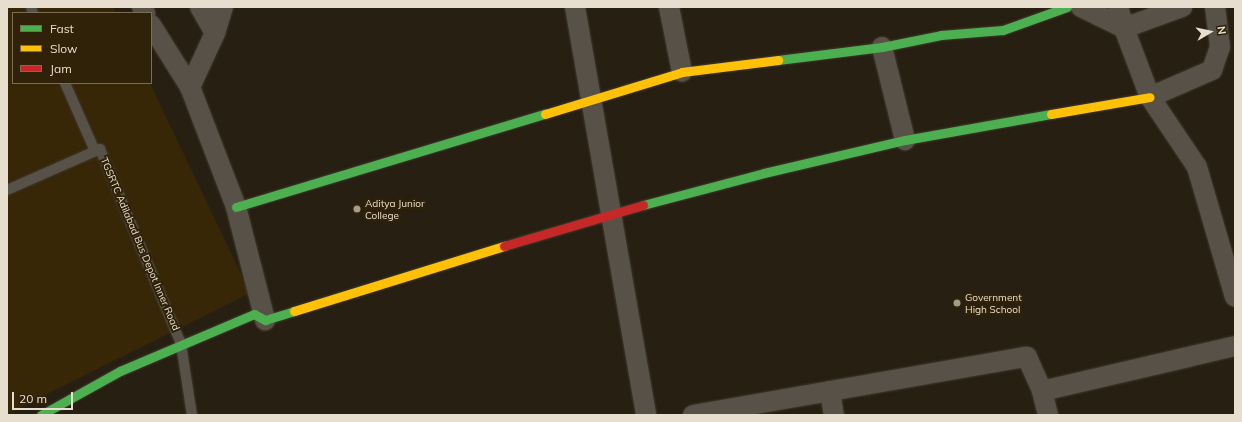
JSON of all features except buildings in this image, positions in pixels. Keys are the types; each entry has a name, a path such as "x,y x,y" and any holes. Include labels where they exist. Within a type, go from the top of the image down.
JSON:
{"street":[{"path":"200,7 214,33"},
{"path":"190,87 214,33 223,7"},
{"path":"575,7 646,415"},
{"path":"669,7 682,72"},
{"path":"236,207 682,72 882,47 941,35 1003,30 1067,7"},
{"path":"1081,7 1124,28 1182,7"},
{"path":"1118,7 1124,28 1150,97 1197,167 1235,297"},
{"path":"41,415 120,371 254,314 265,320 610,214 764,173 905,140 1150,97 1212,70 1220,47 1215,7"},
{"path":"152,27 190,87 236,207 265,320"},
{"path":"882,47 905,140"},
{"path":"1042,391 1235,346"},
{"path":"693,415 1028,357 1042,391 1048,415"},
{"path":"830,391 834,415"}],"lane":[{"name":"TGSRTC Adilabad Bus Depot Inner Road","path":"65,84 95,152"},
{"name":"TGSRTC Adilabad Bus Depot Inner Road","path":"7,190 100,149 181,344"},
{"path":"181,344 192,415"}],"shaded area":[{"path":"7,7 113,7 116,12 12,12 12,84 150,84 250,293 7,414"}],"traffic: fast":[{"path":"778,60 882,47 941,35 1003,30 1067,7"},
{"path":"236,207 545,114"},
{"path":"643,205 764,173 905,140 1051,114"},
{"path":"41,415 120,371 254,314 265,320 294,311"}],"traffic: slow":[{"path":"545,114 682,72 778,60"},
{"path":"1051,114 1150,97"},
{"path":"294,311 504,246"}],"traffic: jam":[{"path":"504,246 643,205"}],"place":[{"name":"Aditya Junior College","path":"357,209"},
{"name":"Government High School","path":"957,303"}]}
